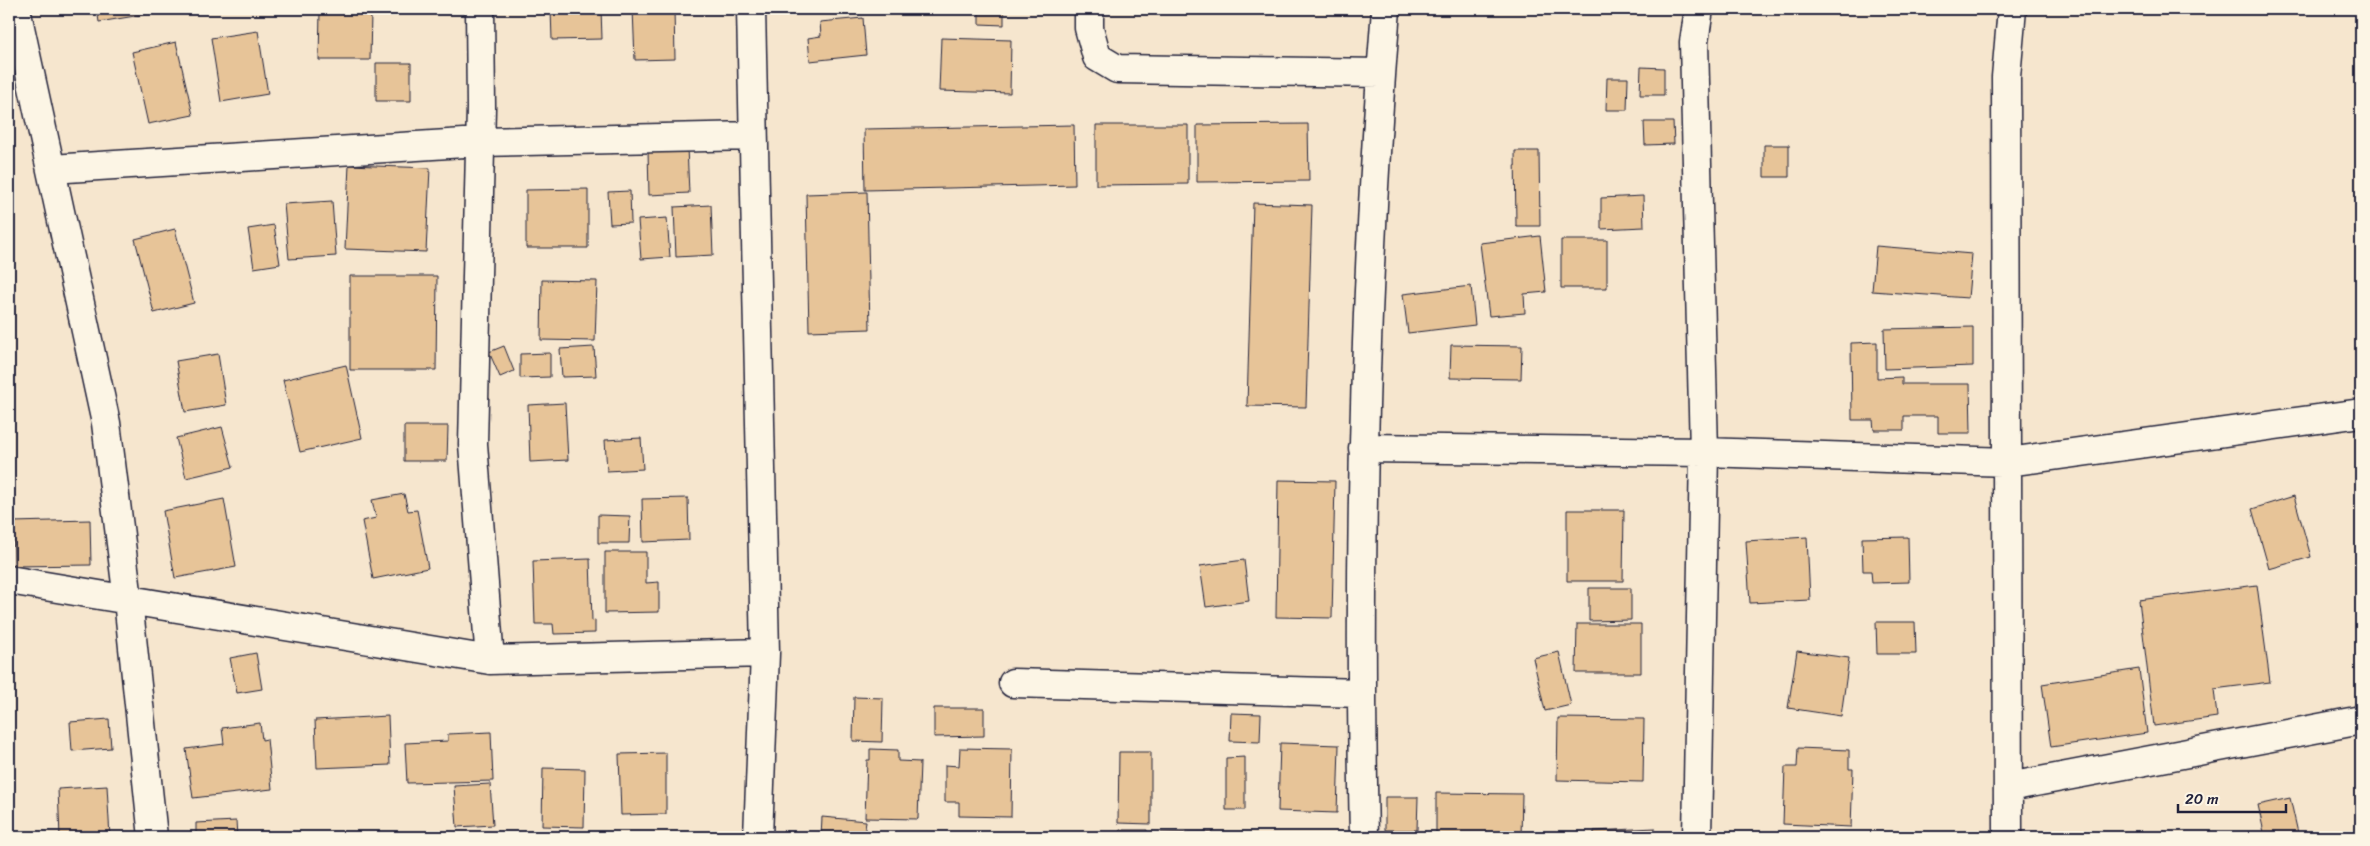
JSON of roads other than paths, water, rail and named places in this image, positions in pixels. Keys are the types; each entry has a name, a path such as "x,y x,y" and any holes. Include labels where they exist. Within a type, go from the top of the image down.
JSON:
{"street":[{"path":"16,9 106,423 128,600 153,837"},
{"path":"480,9 480,142 473,444 490,660"},
{"path":"751,9 765,653 758,837"},
{"path":"1089,9 1089,28 1097,57 1118,68 1381,73"},
{"path":"1364,837 1361,693 1363,448 1381,73 1386,9"},
{"path":"1697,837 1704,452 1694,42 1699,9"},
{"path":"2008,837 2006,77 2012,9"},
{"path":"51,169 480,142 754,136"},
{"path":"1363,448 1704,452 2008,462 2361,413"},
{"path":"9,580 490,660 765,653"},
{"path":"1013,683 1361,693"},
{"path":"2009,787 2361,720"}]}
